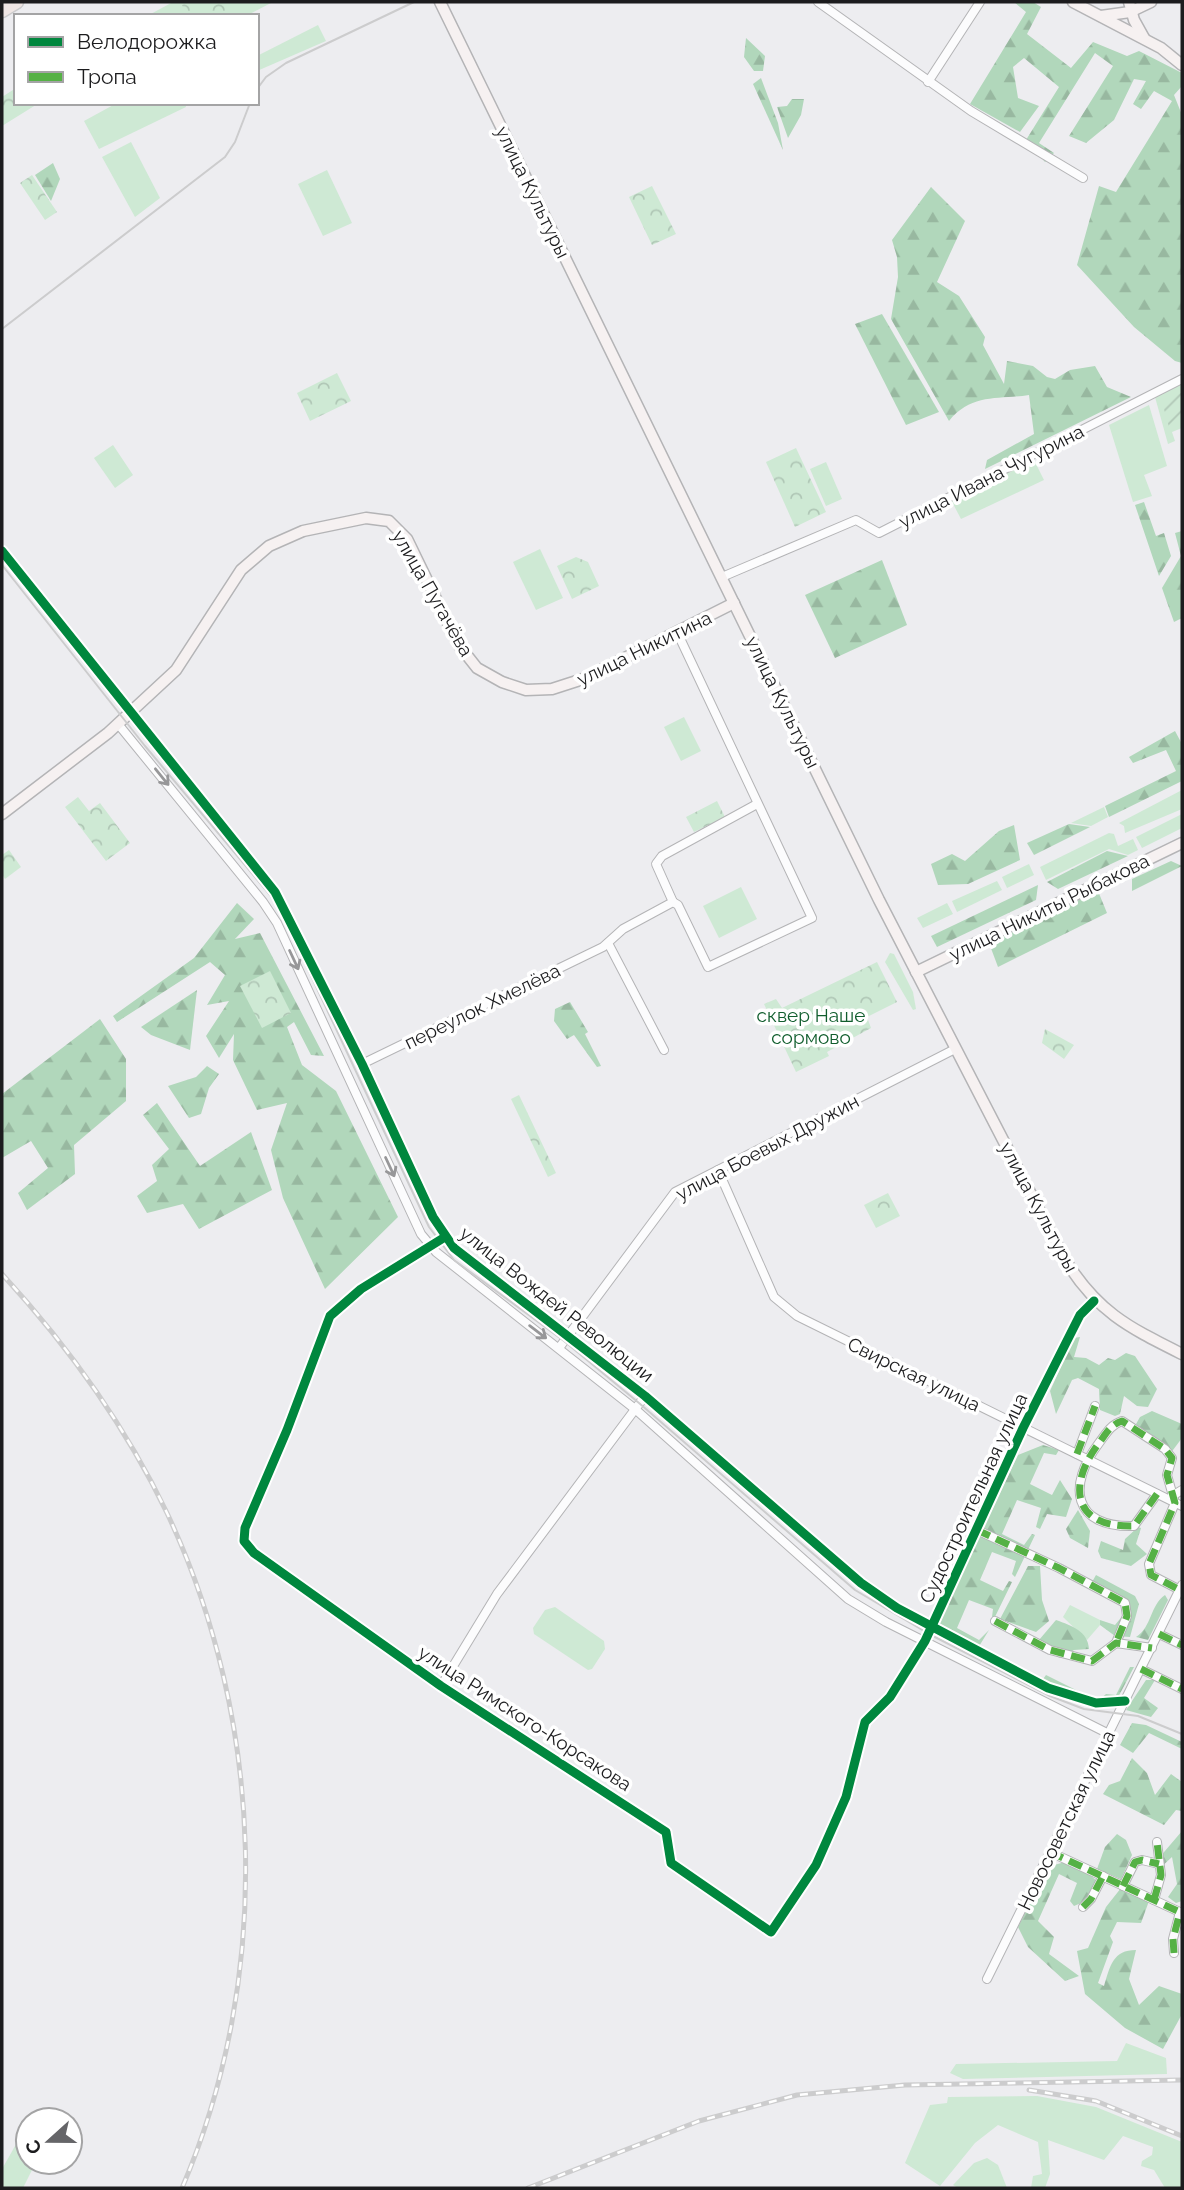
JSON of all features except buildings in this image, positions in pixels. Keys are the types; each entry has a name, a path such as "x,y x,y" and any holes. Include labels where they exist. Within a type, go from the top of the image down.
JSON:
{"main road":[{"path":"2,11 17,2"},
{"name":"улица Культуры","path":"440,2 916,972 1064,1258 1094,1301 1140,1333 1182,1354"},
{"path":"1073,2 1146,40 1182,65"},
{"path":"1098,16 1151,2"},
{"path":"1130,7 1146,40"},
{"name":"улица Пугачёва","path":"2,814 118,724 128,711 176,670 241,570 256,556 291,534 380,517 398,528 458,644 477,668 526,690 552,689"},
{"name":"улица Никитина","path":"552,689 583,679 734,603"},
{"name":"улица Никиты Рыбакова","path":"916,972 1182,843"}],"street":[{"path":"818,2 928,82 1083,177"},
{"path":"928,82 980,2"},
{"name":"улица Ивана Чугурина","path":"722,577 856,520 879,533 1182,379"},
{"name":"улица Вождей Революции","path":"2,551 275,892 362,1064 444,1237 468,1261 645,1396 861,1583 932,1628 1048,1688 1096,1703 1125,1701"},
{"path":"677,632 813,918 708,967 656,864 662,856 757,804"},
{"name":"улица Вождей Революции","path":"118,724 264,902 277,923 421,1234 430,1245 460,1274 635,1409 848,1599 1109,1734"},
{"name":"переулок Хмелёва","path":"362,1064 605,945 623,929 673,902"},
{"path":"605,945 664,1050"},
{"name":"улица Боевых Дружин","path":"559,1348 675,1192 955,1049"},
{"name":"Свирская улица","path":"718,1170 774,1297 797,1316 1176,1502"},
{"path":"430,1245 444,1237"},
{"name":"улица Римского-Корсакова","path":"430,1245 361,1289 330,1316 288,1430 245,1528 244,1541 254,1553 441,1686 666,1832 671,1863 771,1932"},
{"name":"Судостроительная улица","path":"771,1932 816,1865 846,1797 865,1722 890,1697 925,1641 1023,1427 1080,1315 1094,1301"},
{"path":"441,1686 497,1594 645,1396"},
{"path":"1077,1454 1095,1406"},
{"path":"1157,1494 1134,1526 1120,1526 1092,1516 1081,1503 1079,1481 1086,1459 1113,1424 1122,1421 1165,1449 1172,1458 1167,1475 1176,1502"},
{"path":"1181,1587 1151,1575 1149,1564 1182,1490"},
{"path":"976,1530 1059,1568 1125,1603 1126,1616 1116,1643 1092,1661 1050,1650 995,1621"},
{"name":"Новосоветская улица","path":"987,1979 1181,1587"},
{"path":"1159,1634 1182,1645"},
{"path":"1116,1643 1152,1648"},
{"path":"1142,1669 1182,1689"},
{"path":"1154,1900 1161,1875 1157,1842"},
{"path":"1050,1852 1181,1913 1173,1939 1174,1953"},
{"path":"1123,1886 1135,1862 1142,1860 1159,1864"},
{"path":"1083,1907 1091,1899 1103,1876"}],"green space":[{"path":"173,2 273,2 250,14 151,14"},
{"path":"189,2 230,2 233,7 218,14 186,14 182,5"},
{"path":"1014,2 1033,2 1041,7 1027,34 1071,68 1093,42 1127,56 1139,51 1182,73 1182,86 1174,95 1182,115 1182,363 1175,361 1134,327 1077,265 1099,186 1116,192 1172,101 1154,91 1141,109 1133,104 1146,81 1134,79 1114,120 1086,143 1069,136 1113,66 1095,53 1039,143 1054,153 1045,162 1026,140 1059,87 1024,58 1013,67 1018,98 1039,106 1020,132 970,104 1026,12"},
{"path":"318,25 326,41 259,70 259,55"},
{"path":"746,38 765,56 763,71 754,71 744,57"},
{"path":"761,78 778,123 783,150 753,84"},
{"path":"14,89 14,105 36,105 2,126 2,97"},
{"path":"792,99 804,99 801,115 788,138 777,107 787,106"},
{"path":"113,105 186,107 99,149 84,121"},
{"path":"131,142 160,198 135,217 102,157"},
{"path":"53,163 60,179 51,201 35,175"},
{"path":"327,170 352,223 323,236 298,184"},
{"path":"32,175 57,212 45,220 20,183"},
{"path":"652,186 676,234 652,245 629,197"},
{"path":"931,187 965,221 937,282 959,296 985,337 983,345 1004,384 1007,361 1033,366 1047,377 1055,379 1070,370 1095,366 1107,387 1131,397 985,469 987,460 1034,434 1029,395 976,402 958,412 949,421 891,319 898,277 897,257 892,240"},
{"path":"882,314 939,412 906,425 855,324"},
{"path":"337,373 351,401 310,421 297,393"},
{"path":"1182,384 1182,428 1172,432 1175,441 1168,444 1155,397"},
{"path":"1182,392 1182,422 1169,427 1162,402"},
{"path":"1149,405 1167,466 1144,475 1152,496 1133,502 1109,425"},
{"path":"113,445 133,475 115,488 94,458"},
{"path":"796,448 826,512 795,527 766,462"},
{"path":"1034,460 1044,480 961,519 951,500"},
{"path":"826,462 842,499 826,506 810,469"},
{"path":"1144,502 1156,536 1164,533 1171,556 1159,576 1135,505"},
{"path":"1182,531 1182,618 1174,622 1162,588 1181,556 1175,533"},
{"path":"540,549 563,598 536,610 513,562"},
{"path":"576,557 588,562 599,586 572,599 557,566"},
{"path":"882,560 907,625 835,658 805,595"},
{"path":"684,717 701,751 681,761 664,727"},
{"path":"1175,731 1182,744 1182,781 1109,817 1105,806 1176,771 1166,750 1133,763 1129,757"},
{"path":"1182,790 1182,809 1125,833 1124,826 1119,823"},
{"path":"78,797 89,811 100,803 130,843 106,861 65,807"},
{"path":"717,801 725,817 694,832 686,817"},
{"path":"1104,807 1108,817 1091,826 1071,823"},
{"path":"1182,814 1182,828 1142,848 1136,837"},
{"path":"1069,824 1090,827 1034,855 1027,843"},
{"path":"1014,825 1020,860 968,884 938,885 931,864 952,854 965,861 999,831"},
{"path":"1109,833 1114,834 1118,846 1133,839 1138,850 1128,855 1109,849 1046,880 1040,867"},
{"path":"9,850 21,867 5,879 2,874 2,855"},
{"path":"1107,851 1128,856 1058,889 1047,882"},
{"path":"1171,861 1182,866 1132,891 1132,879"},
{"path":"1029,864 1034,875 1007,888 1002,877"},
{"path":"997,881 1002,890 957,912 952,901"},
{"path":"1038,885 1036,900 937,947 931,936"},
{"path":"741,887 757,919 719,938 703,906"},
{"path":"1098,891 1107,913 998,967 989,943"},
{"path":"237,903 254,919 235,939 260,933 324,1056 311,1055 294,1022 287,1027 302,1065 336,1091 398,1217 325,1289 283,1198 271,1150 287,1103 257,1110 233,1060 234,1034 219,1058 206,1036 229,1001 207,1005 225,975 210,962 117,1022 113,1016 194,958"},
{"path":"947,903 953,914 923,928 917,918"},
{"path":"890,953 894,954 913,992 916,1009 913,1010 885,962"},
{"name":"сквер Наше сормово","path":"877,962 897,1002 867,1017 871,1028 827,1052 829,1056 796,1072 764,1004 776,999 782,1008"},
{"path":"270,971 291,1013 262,1028 240,986"},
{"path":"197,990 190,1050 151,1035 141,1027"},
{"path":"570,1002 588,1032 585,1034 601,1066 597,1067 574,1035 567,1039 554,1021 555,1009"},
{"path":"100,1019 126,1059 126,1101 74,1145 75,1174 27,1210 18,1193 48,1168 31,1141 2,1158 2,1094"},
{"path":"1045,1029 1074,1045 1064,1059 1042,1043"},
{"path":"207,1066 219,1074 209,1088 201,1114 189,1118 168,1086 196,1077"},
{"path":"519,1095 556,1173 548,1177 511,1099"},
{"path":"157,1103 200,1166 251,1132 272,1190 199,1229 183,1204 147,1213 137,1196 157,1181 152,1165 169,1149 143,1115"},
{"path":"888,1193 900,1216 876,1228 864,1205"},
{"path":"1080,1337 1074,1357 1086,1358 1099,1365 1108,1358 1115,1360 1126,1353 1135,1356 1157,1389 1148,1407 1137,1406 1124,1396 1120,1414 1115,1416 1100,1410 1099,1389 1078,1378 1072,1380 1056,1414 1050,1391 1074,1338"},
{"path":"1152,1411 1182,1424 1182,1438 1170,1454 1159,1450 1154,1441 1136,1424 1140,1417"},
{"path":"1043,1445 1059,1450 1056,1455 1044,1453 1030,1484 1052,1495 1060,1480 1072,1499 1066,1517 1047,1514 1040,1529 1036,1527 1041,1508 1017,1500 1002,1534 1024,1545 1032,1534 1035,1535 1015,1577 1012,1574 1016,1561 992,1552 980,1580 1003,1591 1009,1581 1012,1582 991,1625 993,1609 969,1600 957,1628 979,1640 989,1630 978,1648 937,1626 1018,1455"},
{"path":"1078,1510 1090,1531 1088,1548 1070,1538 1066,1529"},
{"path":"1138,1527 1141,1528 1136,1544 1147,1554 1131,1566 1101,1558 1098,1551 1101,1541 1123,1550 1125,1539"},
{"path":"1028,1566 1040,1566 1042,1600 1049,1621 1036,1632 1000,1619"},
{"path":"1096,1575 1135,1596 1139,1604 1130,1637 1115,1636 1100,1625 1100,1620 1115,1625 1124,1614 1121,1605 1092,1582"},
{"path":"1165,1595 1168,1600 1148,1640 1136,1637 1145,1628 1156,1604"},
{"path":"1070,1605 1100,1620 1100,1625 1087,1640 1063,1617"},
{"path":"555,1607 604,1641 605,1649 592,1669 588,1670 534,1634 533,1628 545,1610"},
{"path":"1056,1620 1082,1633 1089,1649 1074,1650 1060,1658 1045,1651 1039,1640"},
{"path":"1130,1667 1134,1667 1114,1705 1083,1705 1041,1682 1046,1675 1098,1701 1106,1694 1116,1695"},
{"path":"1146,1680 1155,1680 1144,1698 1158,1708 1151,1717 1126,1710"},
{"path":"1132,1723 1146,1725 1182,1742 1182,1749 1149,1733 1133,1753 1120,1745"},
{"path":"1132,1758 1147,1773 1155,1795 1171,1774 1182,1782 1182,1811 1176,1810 1164,1825 1103,1794 1109,1785 1120,1781"},
{"path":"1182,1831 1182,1901 1176,1903 1168,1897 1177,1884 1172,1857 1159,1869 1153,1865"},
{"path":"1117,1834 1126,1840 1132,1855 1121,1879 1097,1869 1105,1847"},
{"path":"1065,1862 1098,1882 1088,1900 1074,1906 1070,1901 1077,1883 1059,1874 1038,1921 1054,1937 1049,1954 1079,1976 1065,1981 1028,1947 1018,1927 1047,1867"},
{"path":"1121,1888 1149,1901 1141,1923 1117,1922 1110,1936 1113,1942 1098,1983 1104,1986 1117,1956 1136,1950 1129,1979 1139,2005 1159,1986 1182,1994 1182,2014 1163,2049 1125,2028 1085,1994 1077,1951 1088,1948 1106,1907"},
{"path":"1126,2043 1166,2058 1167,2074 963,2079 950,2073 956,2064 1117,2061"},
{"path":"1037,2096 1096,2107 1182,2142 1182,2188 1165,2188 1154,2170 1141,2166 1142,2161 1152,2155 1153,2147 1123,2136 1104,2160 1048,2140 1050,2174 1045,2188 1031,2188 1033,2176 1042,2174 1038,2142 998,2125 975,2143 940,2186 905,2163 930,2105 947,2103 948,2097"},
{"path":"14,2148 14,2176 29,2176 23,2188 2,2188 2,2169"},
{"path":"987,2158 998,2165 1007,2188 958,2188 953,2185 974,2163"}],"tram line":[{"path":"259,86 266,77 286,63 414,2"},
{"path":"2,329 225,157 235,142 249,105"},
{"path":"2,565 145,746 270,895 283,916 429,1227 454,1260 564,1341 855,1590 929,1634 1050,1696 1084,1709 1138,1716 1182,1734"}],"railway":[{"path":"2,1274 50,1329 94,1388 151,1480 200,1593 223,1676 239,1762 245,1849 243,1936 232,2022 212,2107 182,2188"},
{"path":"528,2188 699,2121 797,2095 905,2085 1182,2080"},
{"path":"1029,2090 1096,2101 1182,2136"}],"marked path":[{"path":"1077,1454 1095,1406"},
{"path":"1157,1494 1134,1526 1113,1525 1098,1520 1087,1512 1081,1501 1082,1474 1099,1443 1114,1425 1122,1421 1165,1449 1172,1458 1167,1475 1175,1503 1149,1564 1151,1575 1180,1590"},
{"path":"977,1530 1059,1568 1125,1603 1127,1616 1116,1643"},
{"path":"995,1621 1050,1650 1092,1661 1116,1643 1152,1648"},
{"path":"1159,1634 1182,1645"},
{"path":"1141,1669 1182,1689"},
{"path":"1154,1900 1161,1875 1157,1842"},
{"path":"1050,1852 1182,1913"},
{"path":"1123,1886 1135,1862 1142,1860 1159,1864"},
{"path":"1083,1907 1091,1899 1103,1876"},
{"path":"1174,1953 1173,1939 1180,1912"}],"cycle path":[{"path":"2,551 275,892 362,1064 433,1217 454,1248 645,1396 861,1583 897,1608 1048,1688 1096,1703 1125,1701"},
{"path":"445,1237 361,1289 330,1316 287,1430 245,1528 244,1541 254,1553 441,1686 666,1832 671,1863 771,1932 816,1865 846,1797 865,1722 890,1697 925,1641 1023,1428 1080,1315 1094,1301"}]}
